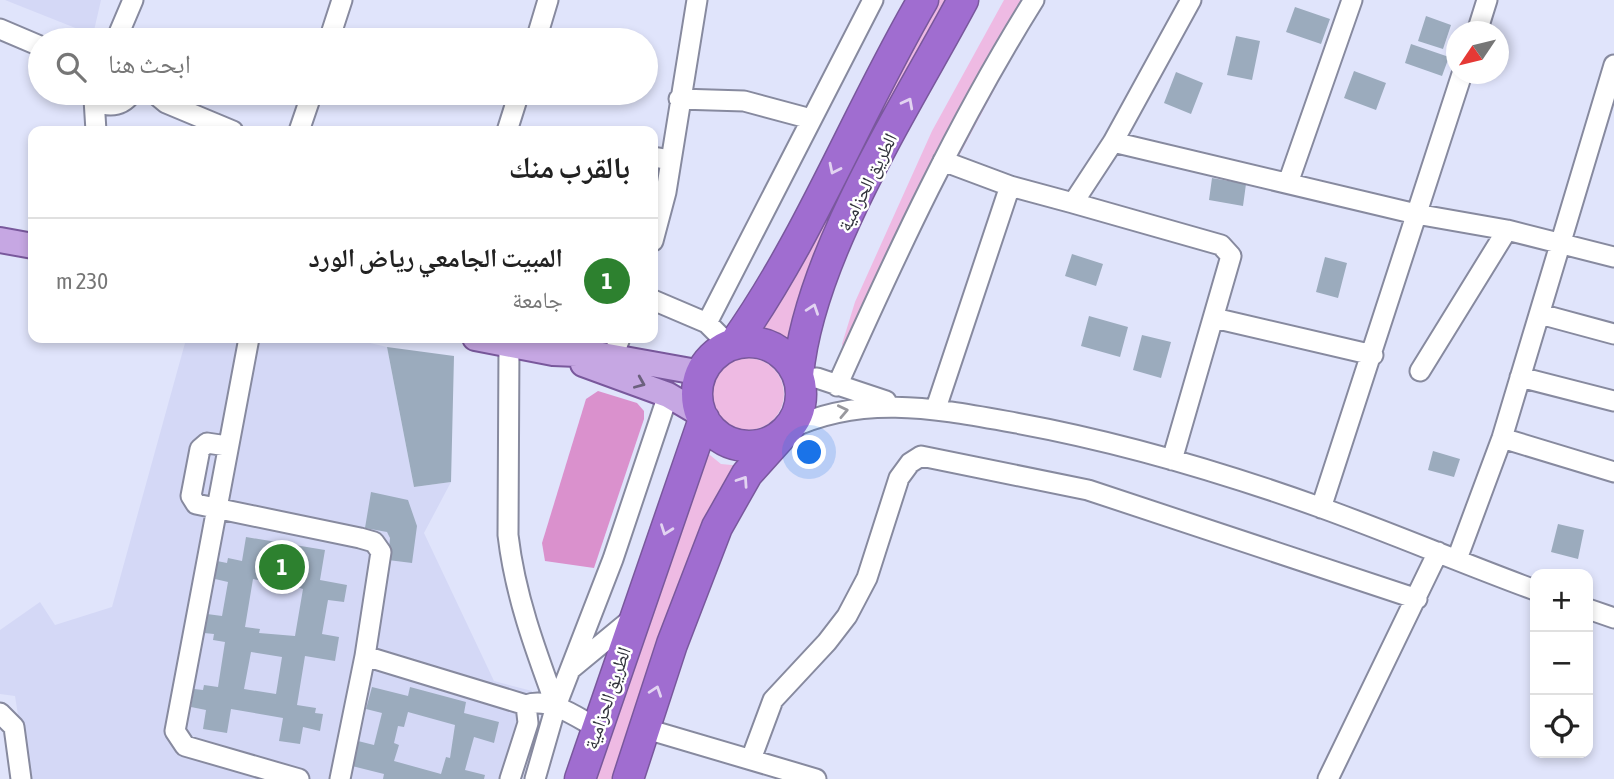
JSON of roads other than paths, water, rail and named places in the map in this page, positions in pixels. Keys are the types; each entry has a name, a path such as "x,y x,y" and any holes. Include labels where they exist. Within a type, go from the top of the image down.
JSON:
{"highway":[{"name":"الطريق الحزامية","path":"580,779 703,417 698,386 702,373 709,360 732,345 772,291 923,0"},
{"name":"الطريق الحزامية","path":"628,779 677,631 730,500 747,474 785,432 798,411 798,377 806,329 849,216 963,0"},
{"path":"732,345 749,342 778,351 798,377"},
{"path":"703,417 719,436 740,445 755,446 785,432"}],"main road":[{"path":"0,240 28,245"},
{"path":"503,343 553,353 668,395 703,417"},
{"path":"553,353 617,347 702,373"}],"street":[{"path":"338,28 342,0"},
{"path":"540,28 548,0"},
{"path":"658,195 662,158 679,99 697,0"},
{"path":"707,323 785,176 811,119 873,0"},
{"path":"837,386 943,161 991,69 1034,0"},
{"path":"1073,203 1113,142 1191,0"},
{"path":"1288,183 1352,0"},
{"path":"1480,21 1487,0"},
{"path":"122,28 131,8"},
{"path":"128,28 131,8"},
{"path":"0,29 28,41"},
{"path":"1457,559 1502,438 1614,65"},
{"path":"1321,508 1373,355 1459,84"},
{"path":"679,99 744,100 811,119"},
{"path":"93,105 95,126"},
{"path":"106,126 121,105"},
{"path":"175,105 222,126"},
{"path":"301,126 308,105"},
{"path":"508,126 515,105"},
{"path":"1113,142 1416,214 1507,230 1614,257"},
{"path":"943,161 1010,186 1226,248 1231,262 1172,460"},
{"path":"936,408 1010,186"},
{"path":"1420,371 1507,230"},
{"path":"658,302 707,323 732,345"},
{"path":"1540,314 1614,334"},
{"path":"1214,318 1373,355"},
{"path":"248,343 215,510 176,736 185,746 299,779"},
{"path":"509,344 509,545 520,604 556,706"},
{"path":"798,377 817,378 901,405"},
{"path":"1520,377 1614,401"},
{"path":"535,779 556,706 668,395"},
{"path":"785,432 808,419 849,410 901,405 936,408 1051,429 1172,460 1321,508 1530,588"},
{"path":"1502,438 1614,472"},
{"path":"751,759 773,700 827,642 847,616 867,578 899,478 909,463 921,456 1088,490 1417,599"},
{"path":"215,510 373,542 381,551 382,562 340,779"},
{"path":"1328,779 1438,552"},
{"path":"1593,610 1614,618"},
{"path":"571,669 635,616"},
{"path":"365,656 526,705 534,702 556,706 596,727"},
{"path":"510,779 528,723 526,705"},
{"path":"0,713 14,727 20,779"},
{"path":"643,728 751,759 774,773 816,779"}],"place":[{"name":"المبيت الجامعي رياض الورد","path":"282,567"}]}
